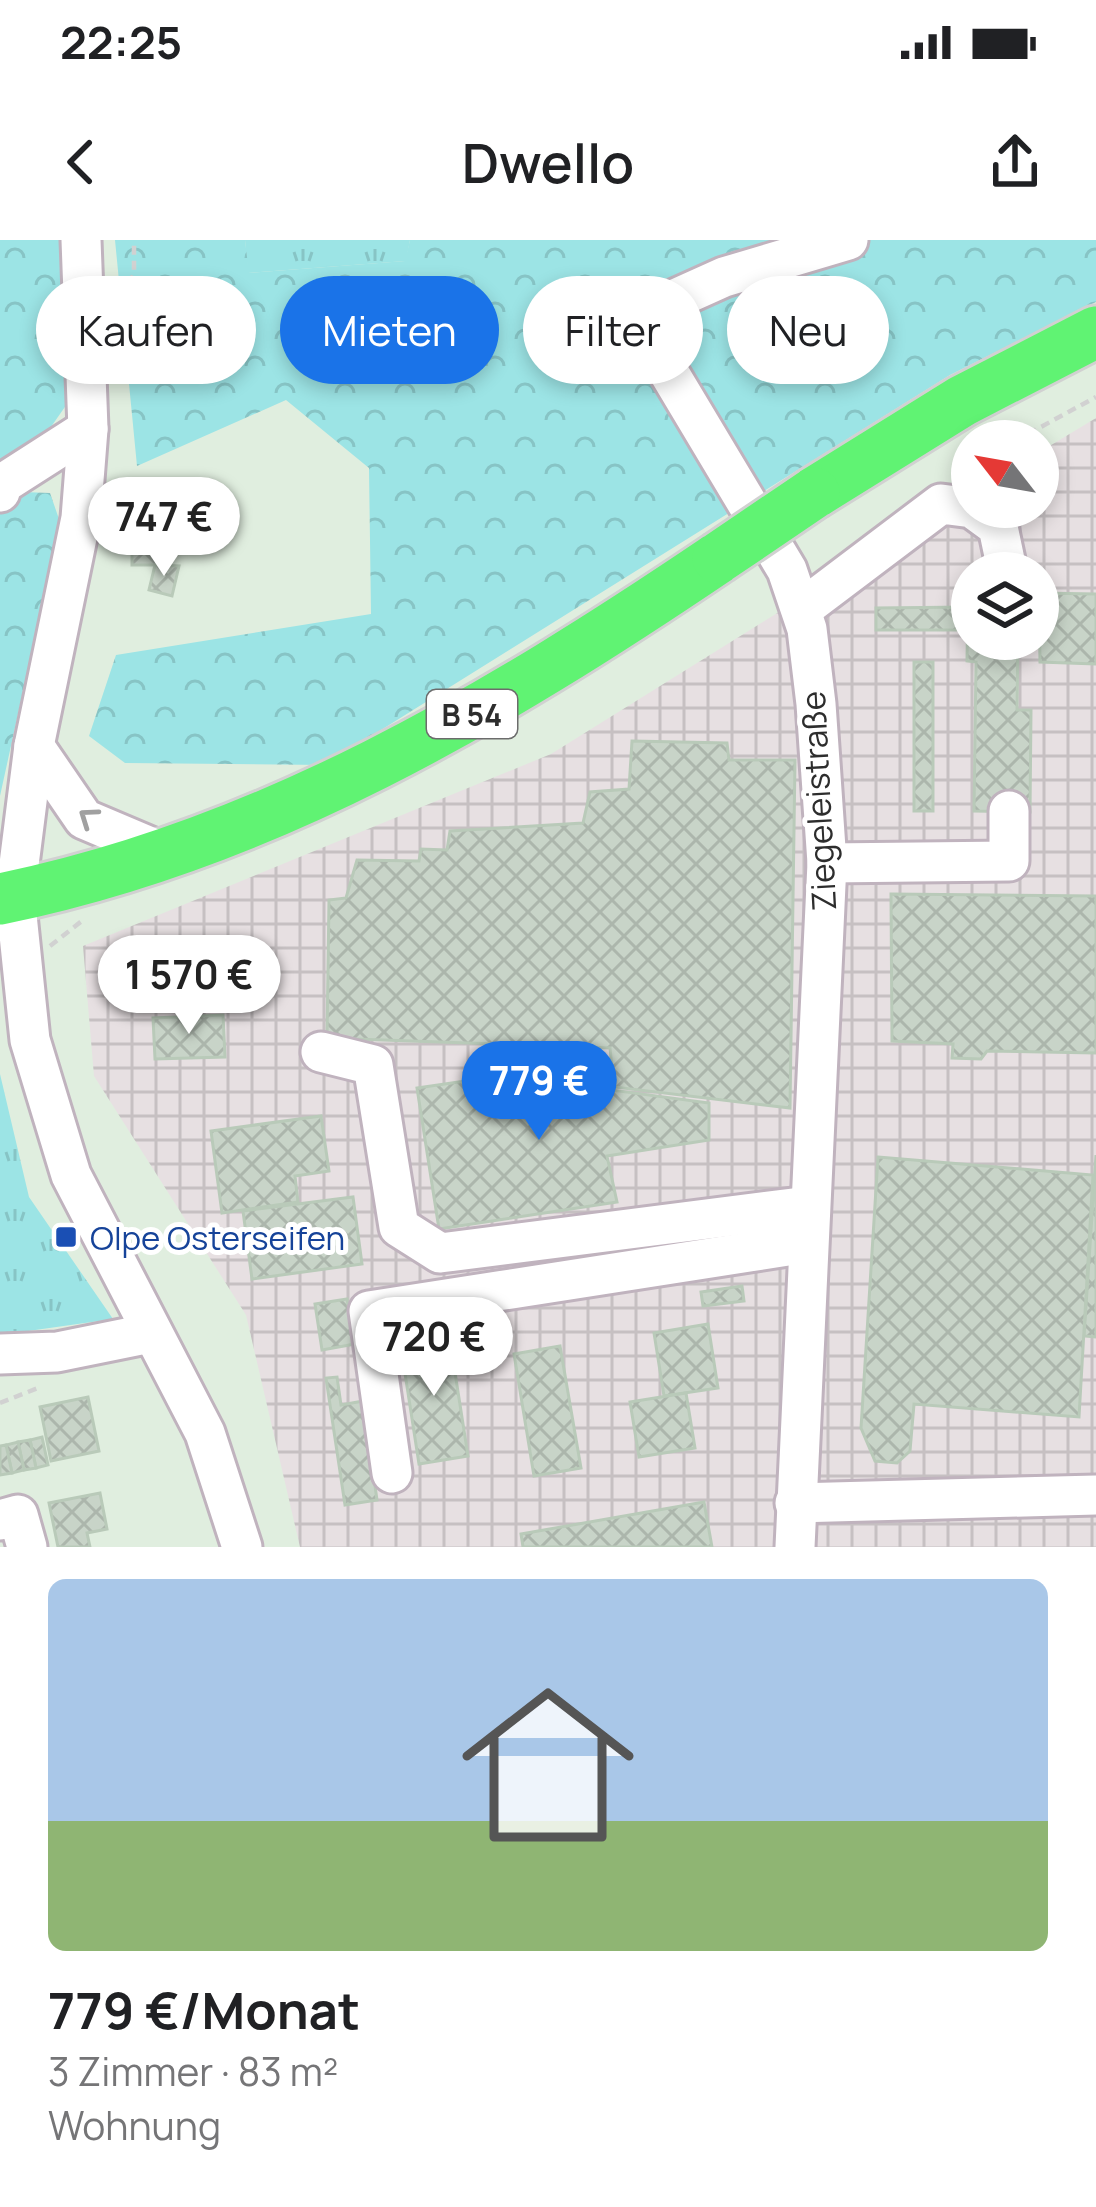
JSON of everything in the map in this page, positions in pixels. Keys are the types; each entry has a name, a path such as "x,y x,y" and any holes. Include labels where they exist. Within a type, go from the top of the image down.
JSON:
{"main road":[{"name":"B 54","path":"8,897 169,855 285,809 405,753 536,677 962,401 1096,332"}],"street":[{"path":"81,240 88,429 81,518 8,897 30,1040 71,1175 205,1433 242,1547"},
{"name":"Ziegeleistraße","path":"795,1547 827,863 816,704 801,606 738,482 646,335 644,313 724,278 848,240"},
{"path":"0,492 2,484 88,429"},
{"path":"801,606 940,504 972,508 998,527 1003,552"},
{"path":"34,746 83,819 169,855"},
{"path":"827,863 1009,861 1009,811"},
{"path":"0,1010 30,1040"},
{"path":"321,1052 373,1065 399,1227 440,1252 808,1224"},
{"path":"392,1473 369,1311 808,1224"},
{"path":"0,1354 57,1352 151,1333"},
{"path":"795,1503 1096,1495"},
{"path":"0,1520 18,1516 27,1547"}],"path":[{"path":"1054,420 1096,397"},
{"path":"0,1403 43,1386"}],"shaded area":[{"path":"1096,418 1096,1547 300,1547 246,1315 94,1076 83,946 551,754 912,529 951,515 951,528 1059,528 1059,440"}],"green space":[{"path":"0,240 59,240 61,276 36,276 36,384 66,384 67,404 46,434 23,492 50,493 60,522 0,796"},
{"path":"115,240 245,240 249,273 405,261 410,240 1096,240 1096,302 950,375 325,765 125,763 89,736 116,655 371,614 369,468 286,400 137,466 129,384 256,384 256,276 119,276"},
{"path":"245,240 410,240 406,261 248,273"},
{"path":"0,1074 29,1197 113,1319 0,1335"}],"building":[{"path":"132,518 166,518 166,534 173,533 167,565 132,565"},
{"path":"155,565 179,566 172,596 149,590"},
{"path":"1059,593 1096,594 1096,664 1040,662 1059,660"},
{"path":"951,607 951,630 876,630 876,608"},
{"path":"1018,660 1017,710 1031,710 1030,812 974,811 976,662 967,661"},
{"path":"914,662 933,662 933,811 914,811"},
{"path":"632,741 727,743 729,760 795,760 790,1108 614,1087 610,1048 327,1038 329,900 346,898 357,860 419,861 421,849 447,850 450,831 583,823 590,792 629,789"},
{"path":"891,894 1096,896 1096,1053 987,1051 981,1059 952,1058 953,1044 892,1041"},
{"path":"223,1015 225,1057 155,1059 153,1018"},
{"path":"561,1067 566,1084 709,1103 709,1140 607,1156 617,1202 439,1229 417,1088"},
{"path":"321,1116 329,1171 295,1176 298,1202 222,1213 211,1131"},
{"path":"1096,1155 1096,1337 1084,1336"},
{"path":"878,1157 1093,1175 1079,1417 914,1404 910,1451 897,1463 875,1461 861,1428"},
{"path":"353,1197 362,1264 252,1279 243,1211"},
{"path":"742,1286 744,1301 703,1306 701,1292"},
{"path":"347,1299 355,1344 322,1350 315,1304"},
{"path":"708,1324 718,1388 664,1396 654,1333"},
{"path":"449,1334 468,1456 419,1464 400,1341"},
{"path":"560,1346 581,1468 534,1476 514,1354"},
{"path":"337,1377 341,1405 363,1401 377,1500 345,1505 326,1378"},
{"path":"686,1393 695,1448 639,1457 630,1402"},
{"path":"88,1397 99,1451 51,1461 40,1407"},
{"path":"42,1437 48,1465 36,1468 30,1440"},
{"path":"30,1440 36,1468 24,1470 18,1442"},
{"path":"18,1442 24,1470 12,1473 6,1445"},
{"path":"6,1445 12,1473 0,1475 0,1446"},
{"path":"100,1493 107,1529 87,1533 90,1547 58,1547 49,1503"},
{"path":"704,1502 712,1547 523,1547 521,1534"}],"place":[{"name":"Olpe Osterseifen","path":"66,1237"}]}
